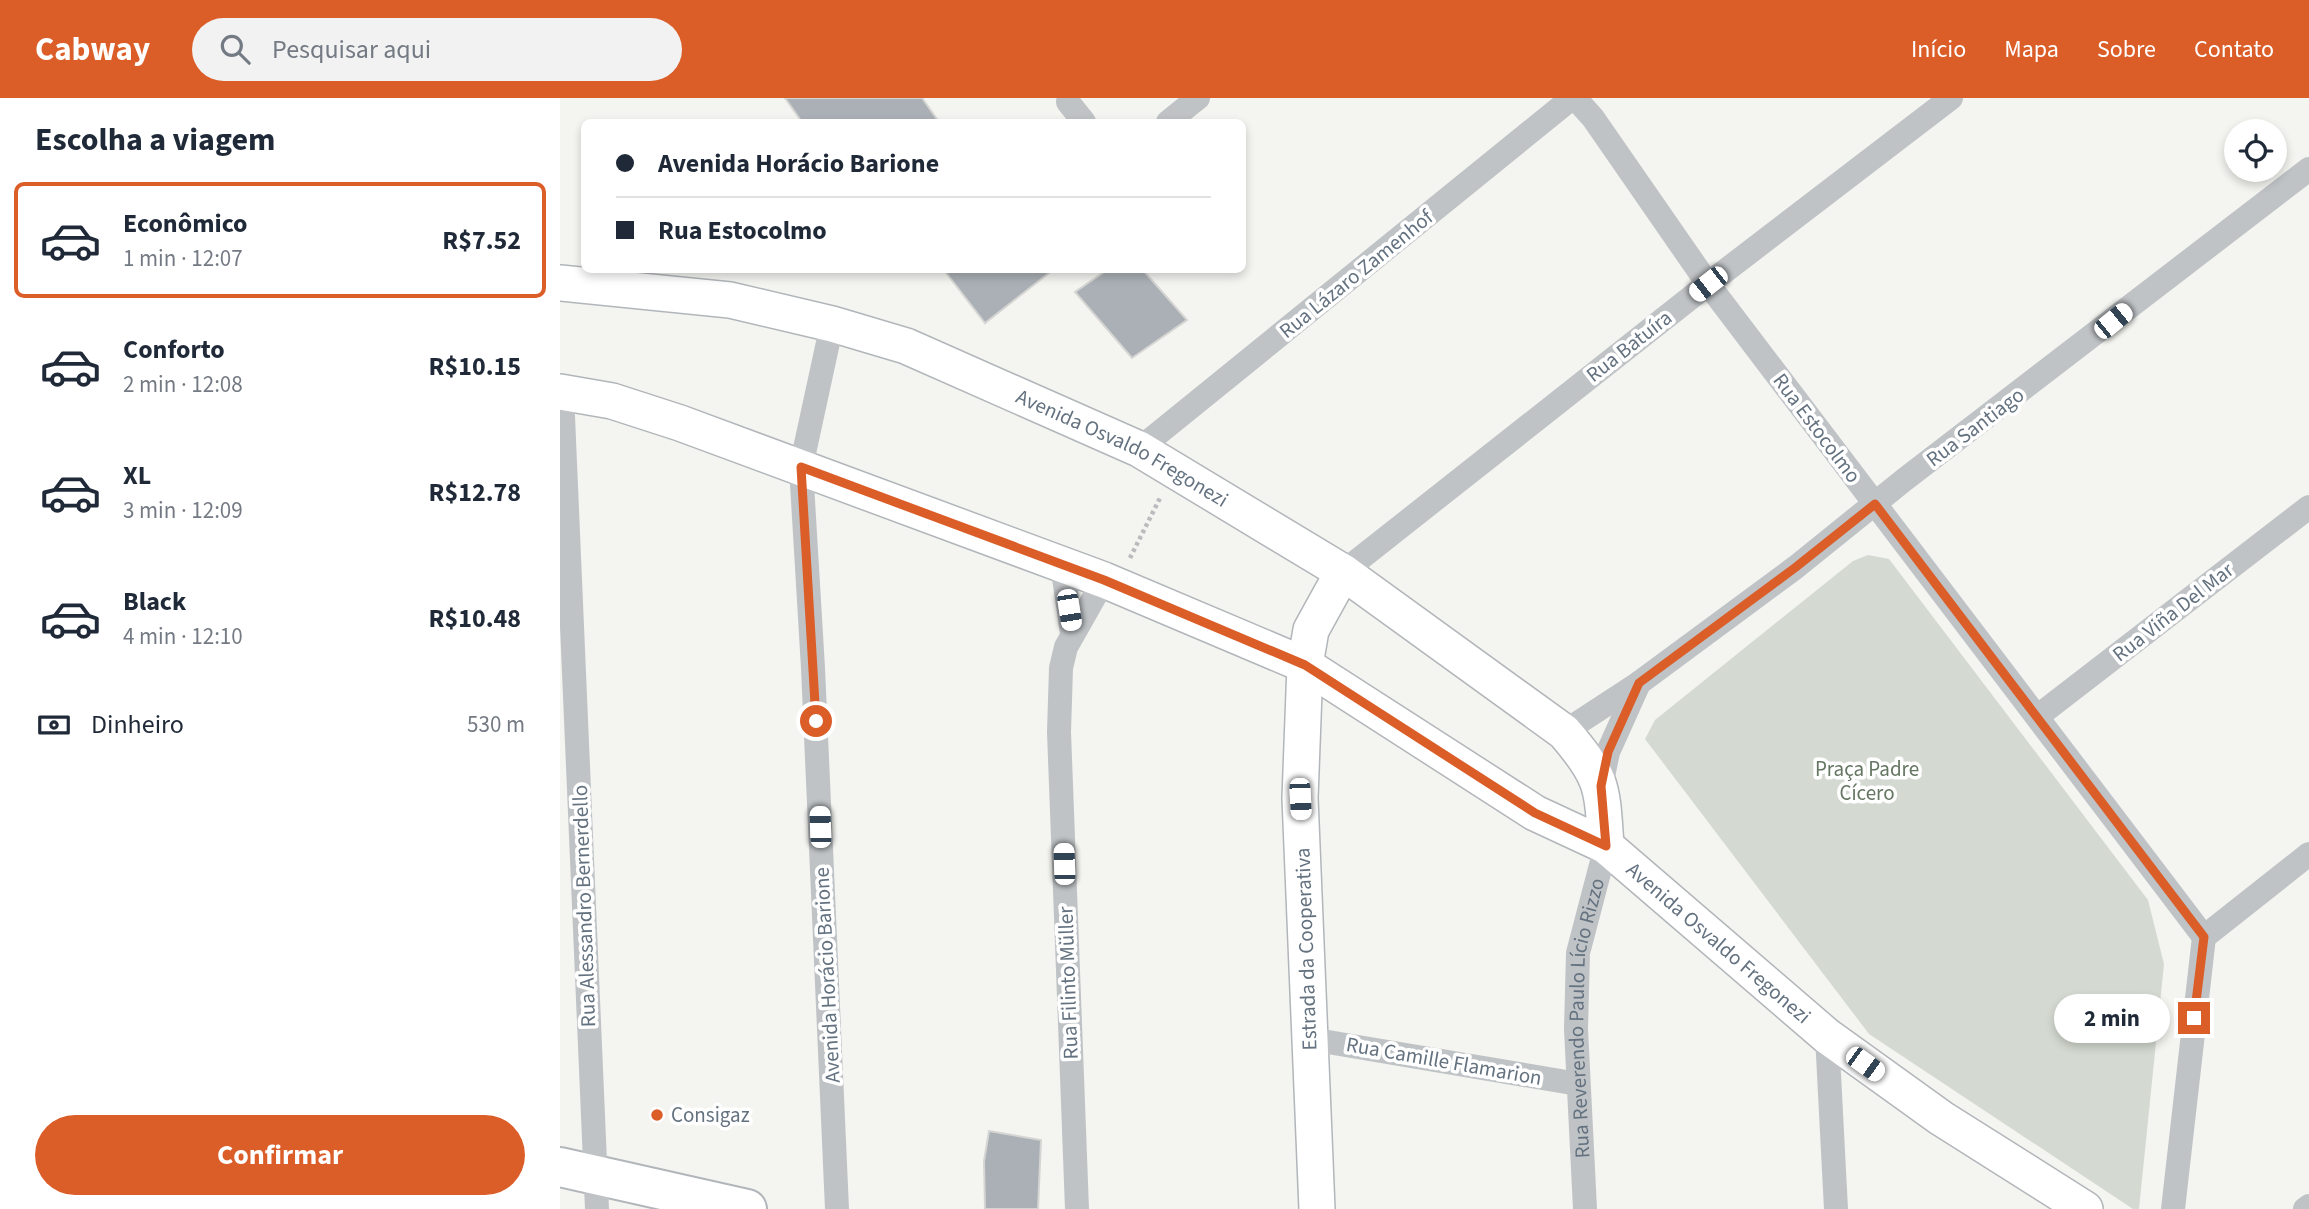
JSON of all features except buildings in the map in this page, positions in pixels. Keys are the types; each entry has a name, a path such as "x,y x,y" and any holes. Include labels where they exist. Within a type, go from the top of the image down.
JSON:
{"main road":[{"path":"584,1184 747,1209"}],"street":[{"path":"1172,119 1198,98"},
{"name":"Rua Estocolmo","path":"1574,98 1593,118 1708,284 2204,937"},
{"name":"Rua Lázaro Zamenhof","path":"1139,449 1574,98"},
{"name":"Rua Batuíra","path":"1343,572 1708,284 1951,98"},
{"path":"1068,102 1082,119"},
{"name":"Rua Santiago","path":"1564,732 1639,683 1796,567 2309,169"},
{"name":"Avenida Osvaldo Fregonezi","path":"560,283 730,300 832,324 906,346 1139,449 1343,572 1564,732 1591,766 1601,786"},
{"name":"Avenida Horácio Barione","path":"832,324 801,467 814,681 837,1209"},
{"name":"Avenida Osvaldo Fregonezi","path":"561,393 612,401 668,419 1062,564 1116,572 1305,665 1535,813 1606,846 1827,1036 1941,1118 2085,1209"},
{"name":"Rua Alessandro Bernerdello","path":"561,393 584,1184"},
{"name":"Rua Viña Del Mar","path":"2038,716 2309,507"},
{"name":"Rua Filinto Müller","path":"1062,564 1072,633"},
{"name":"Rua Filinto Müller","path":"1077,1209 1059,732 1061,668 1072,633 1116,572"},
{"name":"Estrada da Cooperativa","path":"1317,1209 1300,799 1305,665 1311,630 1343,572"},
{"name":"Rua Santiago","path":"1601,786 1608,752 1639,683"},
{"name":"Rua Reverendo Paulo Lício Rizzo","path":"1585,1209 1578,1084 1578,953 1606,846 1601,786"},
{"path":"2173,1209 2204,937 2309,854"},
{"path":"1827,1036 1836,1209"},
{"name":"Rua Camille Flamarion","path":"1310,1039 1578,1084"}],"path":[{"path":"1116,572 1163,492"}],"green space":[{"name":"Praça Padre Cícero","path":"1868,555 1889,559 2148,900 2164,964 2139,1209 2133,1209 1869,1034 1645,739 1655,720 1853,561"}],"place":[{"name":"Consigaz","path":"657,1115"}],"route":[{"path":"816,721 801,467 1104,580 1305,665 1535,813 1606,846 1601,786 1608,752 1639,683 1796,567 1875,504 2204,937 2194,1018"}]}
